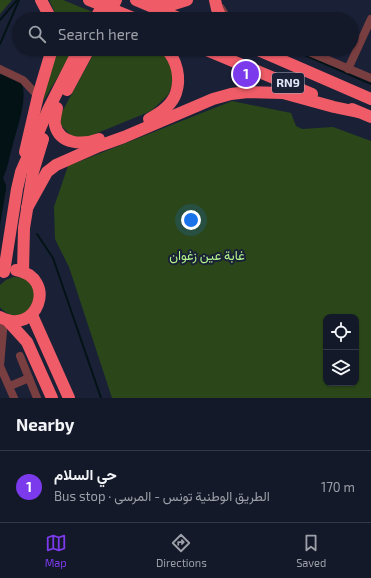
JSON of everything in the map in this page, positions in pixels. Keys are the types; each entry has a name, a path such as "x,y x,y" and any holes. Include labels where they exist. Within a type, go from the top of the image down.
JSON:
{"highway":[{"path":"41,0 47,12"},
{"path":"89,0 118,12"},
{"path":"100,12 106,0"},
{"path":"110,12 116,0"},
{"path":"136,0 164,12"},
{"path":"151,0 174,4 185,0"},
{"path":"215,0 218,12"},
{"path":"2,273 27,138 50,56"},
{"path":"23,272 24,228 35,165 41,144 57,108 76,56"},
{"path":"21,172 49,108 70,74 84,56"},
{"path":"57,108 55,123 57,129 62,136 78,144 85,144 99,139 152,117 164,110 176,93 178,75 176,63 171,56"},
{"name":"RN9","path":"221,56 371,117"},
{"name":"RN9","path":"273,56 371,99"},
{"path":"27,208 47,172 56,165 213,99 231,94 248,92 283,93 358,112"},
{"path":"2,273 10,270 23,272 33,278 39,288 40,299 36,310 32,315 20,321 4,319"},
{"path":"32,315 69,398"},
{"path":"4,319 27,342 52,398"}],"street":[{"path":"218,0 224,12"},
{"path":"359,45 371,18"},
{"path":"318,56 371,78"},
{"path":"348,69 354,56"},
{"path":"0,69 23,80 38,96"},
{"path":"4,319 0,366 14,398"},
{"path":"20,356 37,398"},
{"path":"10,386 29,378"}],"green space":[{"path":"0,0 12,0 0,14"},
{"path":"49,0 63,0 93,12 55,12"},
{"path":"53,56 70,56 43,102"},
{"path":"92,56 165,56 172,67 172,85 168,95 151,111 90,136 82,137 71,136 60,124 61,114"},
{"name":"غابة عين زغوان","path":"232,101 291,113 296,126 302,129 333,127 371,141 371,398 112,398 69,267 55,239 54,207 68,166"},
{"path":"13,277 27,280 36,293 28,313 10,315 0,307 0,285"}],"shaded area":[{"path":"0,74 16,78 21,82 24,98 19,124 3,178 6,185 6,190 0,225"}],"waterway":[{"path":"0,20 17,0"},
{"path":"14,12 19,0"},
{"path":"0,44 12,16"},
{"path":"307,56 371,84"},
{"path":"37,234 53,258 101,398"}],"place":[{"name":"حي السلام","path":"246,74"}]}
